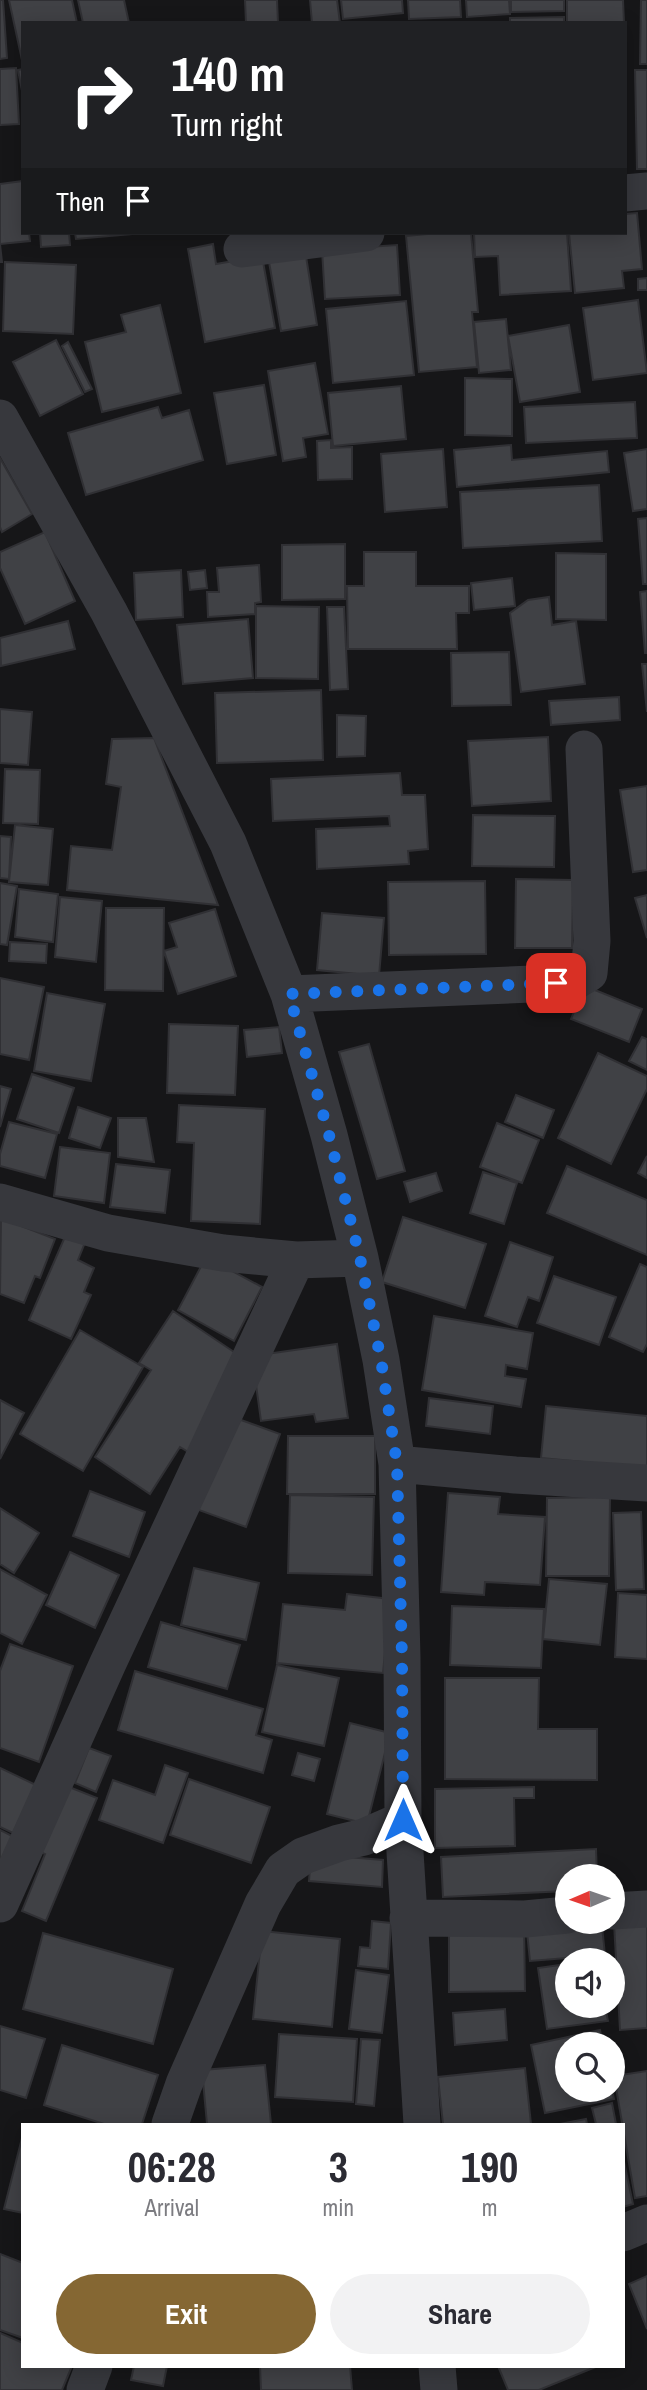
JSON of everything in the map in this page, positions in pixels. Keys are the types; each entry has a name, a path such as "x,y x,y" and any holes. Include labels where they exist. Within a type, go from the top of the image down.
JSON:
{"street":[{"path":"627,193 647,191"},
{"path":"242,249 350,235"},
{"path":"0,418 109,612 228,843 289,994 360,1258 381,1360 397,1464 403,1820 422,2123"},
{"path":"289,994 556,983 577,980 589,973 592,941 583,749"},
{"path":"0,1202 108,1233 223,1253 296,1260 360,1258"},
{"path":"0,1904 108,1663 296,1260"},
{"path":"397,1464 647,1483"},
{"path":"170,2123 184,2084 263,1904 284,1870 303,1856 364,1837 403,1820"},
{"path":"625,1910 647,1909"},
{"path":"408,1918 525,1919 555,1916"},
{"path":"625,2231 647,2224"},
{"path":"85,2390 93,2368"},
{"path":"437,2368 439,2390"}],"building":[{"path":"0,0 3,0 7,58 0,59"},
{"path":"9,0 72,0 77,21 21,21 21,55"},
{"path":"78,0 124,0 129,21 83,21"},
{"path":"245,0 277,0 278,21 246,21"},
{"path":"310,0 337,0 340,21 312,21"},
{"path":"341,0 402,0 403,13 343,19"},
{"path":"408,0 460,0 461,17 409,19"},
{"path":"466,0 509,0 510,14 467,17"},
{"path":"511,0 564,0 564,11 511,12"},
{"path":"567,0 623,0 624,21 567,21"},
{"path":"641,0 647,0 647,64 640,64"},
{"path":"564,17 564,21 510,21 510,18"},
{"path":"16,68 19,124 0,125 0,69"},
{"path":"635,70 647,70 647,169 637,169"},
{"path":"21,181 21,235 29,235 30,241 0,244 0,184"},
{"path":"637,213 642,269 622,271 624,288 575,293 569,235 627,235 627,214"},
{"path":"40,235 69,235 70,245 41,247"},
{"path":"75,235 121,235 76,239"},
{"path":"471,235 478,312 472,312 477,367 419,372 406,236"},
{"path":"474,235 567,235 571,291 500,295 498,256 475,257"},
{"path":"213,244 216,264 262,256 275,328 205,342 188,249"},
{"path":"397,245 400,295 325,299 322,250"},
{"path":"305,250 317,325 281,331 268,256"},
{"path":"5,262 76,265 73,334 3,331"},
{"path":"647,278 647,290 638,290 638,279"},
{"path":"638,300 647,373 593,380 583,308"},
{"path":"406,301 414,375 333,383 326,309"},
{"path":"160,305 181,393 102,412 85,342 126,332 121,315"},
{"path":"506,319 511,370 479,373 474,322"},
{"path":"569,325 580,392 520,402 508,336"},
{"path":"56,340 83,394 40,416 13,362"},
{"path":"68,342 92,389 85,392 62,346"},
{"path":"315,363 328,434 303,438 306,457 283,461 268,371"},
{"path":"465,378 512,379 512,436 465,435"},
{"path":"264,385 276,455 227,464 214,393"},
{"path":"401,386 406,439 333,446 328,393"},
{"path":"635,402 637,438 526,443 524,407"},
{"path":"158,407 162,418 189,410 203,460 86,495 68,433"},
{"path":"331,440 331,448 352,447 352,479 318,480 317,441"},
{"path":"511,445 512,460 607,451 609,472 457,487 454,450"},
{"path":"443,449 447,507 385,512 381,454"},
{"path":"647,449 647,509 633,511 624,453"},
{"path":"0,458 32,514 2,532 0,527"},
{"path":"599,485 602,541 463,548 460,492"},
{"path":"647,518 647,584 643,584 638,519"},
{"path":"45,532 75,601 25,624 0,568 0,552"},
{"path":"345,544 345,599 282,600 282,545"},
{"path":"364,552 416,552 416,586 469,586 469,613 456,613 457,649 348,649 347,586 364,586"},
{"path":"556,553 606,554 606,620 556,619"},
{"path":"259,565 261,602 255,603 255,614 208,617 207,592 219,592 217,568"},
{"path":"181,570 183,617 136,620 134,573"},
{"path":"205,570 207,588 190,590 188,572"},
{"path":"512,578 515,606 474,610 471,583"},
{"path":"647,591 647,653 645,653 640,592"},
{"path":"549,597 552,625 576,621 585,684 521,692 510,613 528,600"},
{"path":"256,606 319,607 318,679 256,678"},
{"path":"327,607 344,607 348,689 330,690"},
{"path":"248,619 253,678 183,684 177,625"},
{"path":"68,621 75,649 1,666 0,638"},
{"path":"509,652 511,705 452,706 451,653"},
{"path":"642,664 647,664 647,712"},
{"path":"321,690 323,760 217,763 215,693"},
{"path":"619,697 620,720 551,725 549,701"},
{"path":"0,709 32,712 28,765 0,763"},
{"path":"337,715 366,716 365,756 337,757"},
{"path":"548,737 551,801 472,806 468,741"},
{"path":"154,738 218,905 67,890 71,846 112,850 121,787 106,784 112,739"},
{"path":"5,769 40,770 38,824 3,823"},
{"path":"400,773 402,795 425,795 428,849 408,851 409,864 317,869 316,829 390,826 389,816 273,821 271,779"},
{"path":"647,786 647,870 633,872 620,790"},
{"path":"473,815 555,816 554,867 472,866"},
{"path":"15,825 53,829 48,885 9,882"},
{"path":"0,836 11,837 9,879 0,878"},
{"path":"516,879 573,880 572,948 515,948"},
{"path":"485,881 486,954 389,955 388,882"},
{"path":"0,883 17,886 7,945 0,944"},
{"path":"19,889 58,894 53,942 15,937"},
{"path":"647,895 647,938 635,898"},
{"path":"60,897 102,901 96,962 55,957"},
{"path":"106,908 164,908 163,991 105,990"},
{"path":"215,909 236,976 178,994 164,951 177,947 169,923"},
{"path":"322,913 384,918 379,976 317,970"},
{"path":"10,942 47,944 46,963 9,961"},
{"path":"0,978 44,987 29,1060 0,1054"},
{"path":"585,986 642,1009 629,1042 571,1019"},
{"path":"47,993 105,1004 91,1081 34,1071"},
{"path":"169,1024 238,1026 235,1095 167,1093"},
{"path":"279,1027 282,1053 247,1057 244,1030"},
{"path":"642,1037 647,1039 647,1070 629,1061"},
{"path":"369,1044 405,1171 377,1179 339,1052"},
{"path":"598,1053 647,1076 647,1089 611,1164 558,1138"},
{"path":"32,1074 74,1088 59,1133 17,1119"},
{"path":"0,1086 11,1089 0,1127"},
{"path":"516,1095 554,1110 543,1138 505,1122"},
{"path":"179,1105 265,1109 260,1224 191,1221 194,1143 177,1142"},
{"path":"78,1107 111,1118 100,1148 69,1138"},
{"path":"118,1118 146,1118 154,1162 118,1157"},
{"path":"9,1122 57,1134 45,1178 0,1166 0,1154"},
{"path":"497,1123 539,1140 522,1183 480,1167"},
{"path":"60,1147 110,1153 104,1203 54,1196"},
{"path":"647,1156 647,1178 638,1173"},
{"path":"116,1164 170,1170 165,1213 110,1207"},
{"path":"567,1166 647,1200 647,1255 547,1213"},
{"path":"483,1172 517,1183 504,1224 470,1213"},
{"path":"436,1173 442,1191 410,1202 404,1182"},
{"path":"403,1217 486,1244 465,1308 382,1282"},
{"path":"1,1218 55,1239 40,1278 35,1276 24,1303 0,1294"},
{"path":"67,1232 86,1240 78,1260 94,1268 84,1292 91,1295 71,1339 29,1320"},
{"path":"510,1242 553,1257 539,1301 528,1297 517,1327 485,1316"},
{"path":"206,1257 262,1287 234,1341 178,1310"},
{"path":"640,1264 647,1267 647,1344 643,1352 609,1337"},
{"path":"554,1276 616,1297 599,1345 537,1323"},
{"path":"173,1311 240,1356 190,1453 180,1447 150,1494 95,1457 151,1370 139,1363"},
{"path":"434,1316 533,1333 527,1369 506,1365 505,1376 526,1379 521,1407 422,1390"},
{"path":"80,1330 143,1367 83,1471 20,1434"},
{"path":"337,1344 348,1418 316,1422 314,1414 261,1421 252,1356"},
{"path":"429,1398 493,1406 490,1434 426,1426"},
{"path":"0,1400 24,1413 0,1459"},
{"path":"546,1406 647,1416 647,1468 541,1458"},
{"path":"230,1416 280,1434 246,1527 196,1509"},
{"path":"288,1436 375,1436 375,1494 287,1494"},
{"path":"90,1491 145,1512 129,1557 73,1536"},
{"path":"448,1493 500,1497 498,1514 545,1517 540,1585 485,1582 484,1595 441,1592"},
{"path":"290,1495 374,1497 372,1575 288,1573"},
{"path":"610,1497 609,1576 546,1576 547,1498"},
{"path":"0,1508 39,1533 14,1573 0,1564"},
{"path":"641,1512 644,1589 616,1590 613,1513"},
{"path":"70,1552 119,1575 95,1628 46,1605"},
{"path":"194,1568 259,1583 246,1640 181,1625"},
{"path":"0,1569 47,1595 22,1644 0,1633"},
{"path":"549,1579 607,1584 600,1645 543,1639"},
{"path":"618,1593 647,1595 647,1659 615,1657"},
{"path":"347,1594 390,1599 383,1673 277,1663 283,1604 345,1610"},
{"path":"452,1606 544,1609 541,1668 450,1665"},
{"path":"161,1622 240,1645 227,1689 148,1667"},
{"path":"10,1644 73,1666 39,1762 0,1748 0,1671"},
{"path":"277,1665 339,1678 324,1746 262,1732"},
{"path":"135,1671 263,1709 256,1735 272,1740 263,1773 118,1730"},
{"path":"445,1678 539,1678 538,1729 597,1729 597,1780 445,1779"},
{"path":"350,1723 390,1733 367,1824 327,1814"},
{"path":"89,1748 111,1756 96,1792 75,1783"},
{"path":"298,1753 320,1759 314,1781 292,1775"},
{"path":"165,1765 188,1773 163,1843 99,1820 113,1780 155,1795"},
{"path":"0,1768 36,1785 13,1833 0,1827"},
{"path":"189,1779 270,1807 251,1863 170,1835"},
{"path":"59,1783 97,1798 46,1921 22,1911 45,1854 31,1848"},
{"path":"534,1787 534,1798 514,1798 515,1846 435,1848 435,1789"},
{"path":"0,1830 20,1840 0,1864"},
{"path":"596,1849 597,1864 555,1864 555,1892 443,1897 441,1857"},
{"path":"311,1854 383,1860 382,1887 309,1881"},
{"path":"372,1921 391,1923 388,1969 358,1966 360,1947 370,1948"},
{"path":"647,1922 647,2028 620,2030 619,2018 625,2018 625,1948 615,1948 615,1934 625,1934 625,1923"},
{"path":"449,1925 524,1925 525,1991 449,1992"},
{"path":"555,1930 555,1934 603,1934 604,1948 555,1948 555,1959 530,1961 527,1932"},
{"path":"262,1931 340,1939 332,2027 253,2019"},
{"path":"43,1933 173,1969 153,2044 23,2009"},
{"path":"555,1966 555,2018 607,2018 608,2021 547,2029 538,1968"},
{"path":"356,1970 389,1975 382,2033 349,2029"},
{"path":"505,2009 507,2040 455,2045 453,2013"},
{"path":"0,2026 45,2039 26,2098 0,2090"},
{"path":"279,2034 357,2039 353,2102 275,2097"},
{"path":"361,2039 380,2040 374,2106 356,2104"},
{"path":"555,2040 555,2102 599,2102 545,2113 531,2045"},
{"path":"62,2045 158,2075 142,2123 101,2123 44,2105"},
{"path":"265,2065 271,2123 207,2123 202,2070"},
{"path":"525,2068 531,2123 443,2123 438,2077"},
{"path":"647,2071 647,2196 635,2198 625,2140 625,2123 622,2123 618,2102 625,2102 625,2074"},
{"path":"612,2103 616,2123 596,2123 592,2108"},
{"path":"586,2119 587,2123 565,2123"},
{"path":"21,2142 21,2213 4,2209"},
{"path":"625,2166 633,2204 625,2206"},
{"path":"0,2254 21,2262 21,2337 0,2330"},
{"path":"647,2276 647,2329 629,2284"},
{"path":"0,2333 21,2342 21,2368 71,2368 62,2390 0,2390"},
{"path":"134,2368 167,2368 163,2386 131,2380"},
{"path":"260,2368 350,2368 352,2390 261,2390"},
{"path":"499,2368 593,2368 539,2390 508,2390"}],"route":[{"path":"403,1820 397,1464 381,1360 360,1258 289,994 556,983"}]}
